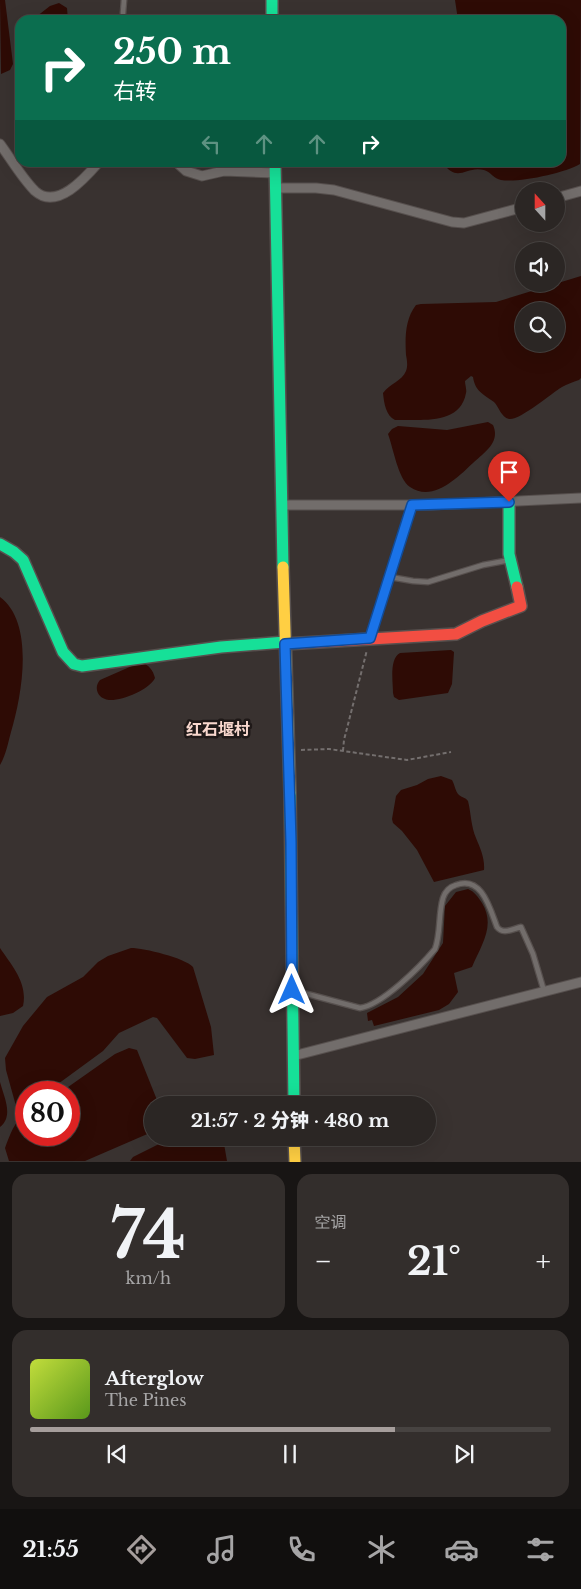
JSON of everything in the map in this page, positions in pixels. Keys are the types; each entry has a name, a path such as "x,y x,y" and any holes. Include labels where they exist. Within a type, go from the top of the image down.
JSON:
{"main road":[{"path":"272,0 272,15"},
{"path":"275,168 294,1096"},
{"path":"0,544 23,560 64,652 74,664 82,666 203,650 285,643 456,634 482,621 521,606 510,560 509,502"},
{"path":"294,1146 295,1162"}],"street":[{"path":"0,144 15,164"},
{"path":"18,167 36,191 48,196 58,196 70,190 83,180 95,167"},
{"path":"182,167 186,171 202,176 224,171 275,168"},
{"path":"275,188 334,190 452,222 464,223 515,209"},
{"path":"565,195 581,191"},
{"path":"282,505 412,505 581,498"},
{"path":"293,1056 581,982"}],"lane":[{"path":"123,13 124,0"},
{"path":"370,638 412,505"},
{"path":"390,578 428,582 483,565 510,560"},
{"path":"292,990 360,1008 369,1006 386,997 435,949 439,912 443,896 449,888 461,884 474,885 482,891 500,931 505,932 521,927 533,954 544,991"}],"path":[{"path":"343,752 344,740 370,638"},
{"path":"288,750 329,749 408,760 451,752"}],"shaded area":[{"path":"0,0 5,0 13,64 10,70 1,74"},
{"path":"455,0 581,0 580,164 542,177 509,181 494,177 484,170 478,169 458,173 446,167 566,167 566,15 457,15"},
{"path":"59,3 67,8 68,15 38,15 50,6"},
{"path":"581,276 581,378 562,387 520,416 509,419 504,416 494,402 478,389 471,376 465,381 466,392 462,404 456,411 447,416 427,420 395,420 389,416 383,393 402,377 406,371 407,329 412,310 416,305 496,302 529,292 565,292 565,281"},
{"path":"488,422 493,425 495,431 493,442 486,451 453,481 436,490 427,492 419,491 406,483 399,470 388,434 392,429 398,426 447,430"},
{"path":"0,597 11,609 18,624 22,641 23,660 19,699 0,765"},
{"path":"451,650 454,652 452,684 448,693 399,700 394,697 393,665 394,660 400,653"},
{"path":"141,662 150,668 155,678 147,687 121,699 109,700 99,695 97,686 100,680"},
{"path":"441,776 452,780 460,796 468,801 473,829 483,857 484,870 434,882 417,850 393,823 392,819 396,796 401,790"},
{"path":"468,889 482,903 488,920 486,935 472,967 454,973 458,992 449,1004 439,1010 374,1026 372,1020 368,1021 367,1013 398,997 423,974 443,943 445,906 456,892"},
{"path":"0,948 18,975 24,998 23,1006 13,1013 0,1016"},
{"path":"131,948 164,954 182,960 193,967 211,1027 214,1055 195,1059 187,1058 157,1018 153,1017 119,1033 103,1051 62,1081 15,1081 15,1102 6,1070 5,1058 23,1026 47,997 83,977 98,962 108,956"},
{"path":"129,1048 137,1050 155,1096 144,1096 144,1135 85,1161 9,1161 5,1148 15,1125 15,1146 80,1146 80,1081 77,1081 115,1054"},
{"path":"0,1082 7,1112 4,1123 0,1127"},
{"path":"155,1146 224,1146 227,1161 130,1161 133,1157"}],"traffic: fast":[{"path":"272,0 272,15"},
{"path":"275,167 283,567"},
{"path":"509,501 509,554 517,587"},
{"path":"0,544 23,560 63,652 74,664 82,666 221,647 285,642"},
{"path":"290,793 294,1096"}],"traffic: slow":[{"path":"283,567 290,793"},
{"path":"294,1146 295,1162"}],"traffic: jam":[{"path":"285,644 456,634 482,621 521,606 517,587"}],"district":[{"name":"红石堰村","path":"218,729"}],"route":[{"path":"292,990 291,842 285,644 370,638 412,505 509,502"}]}
